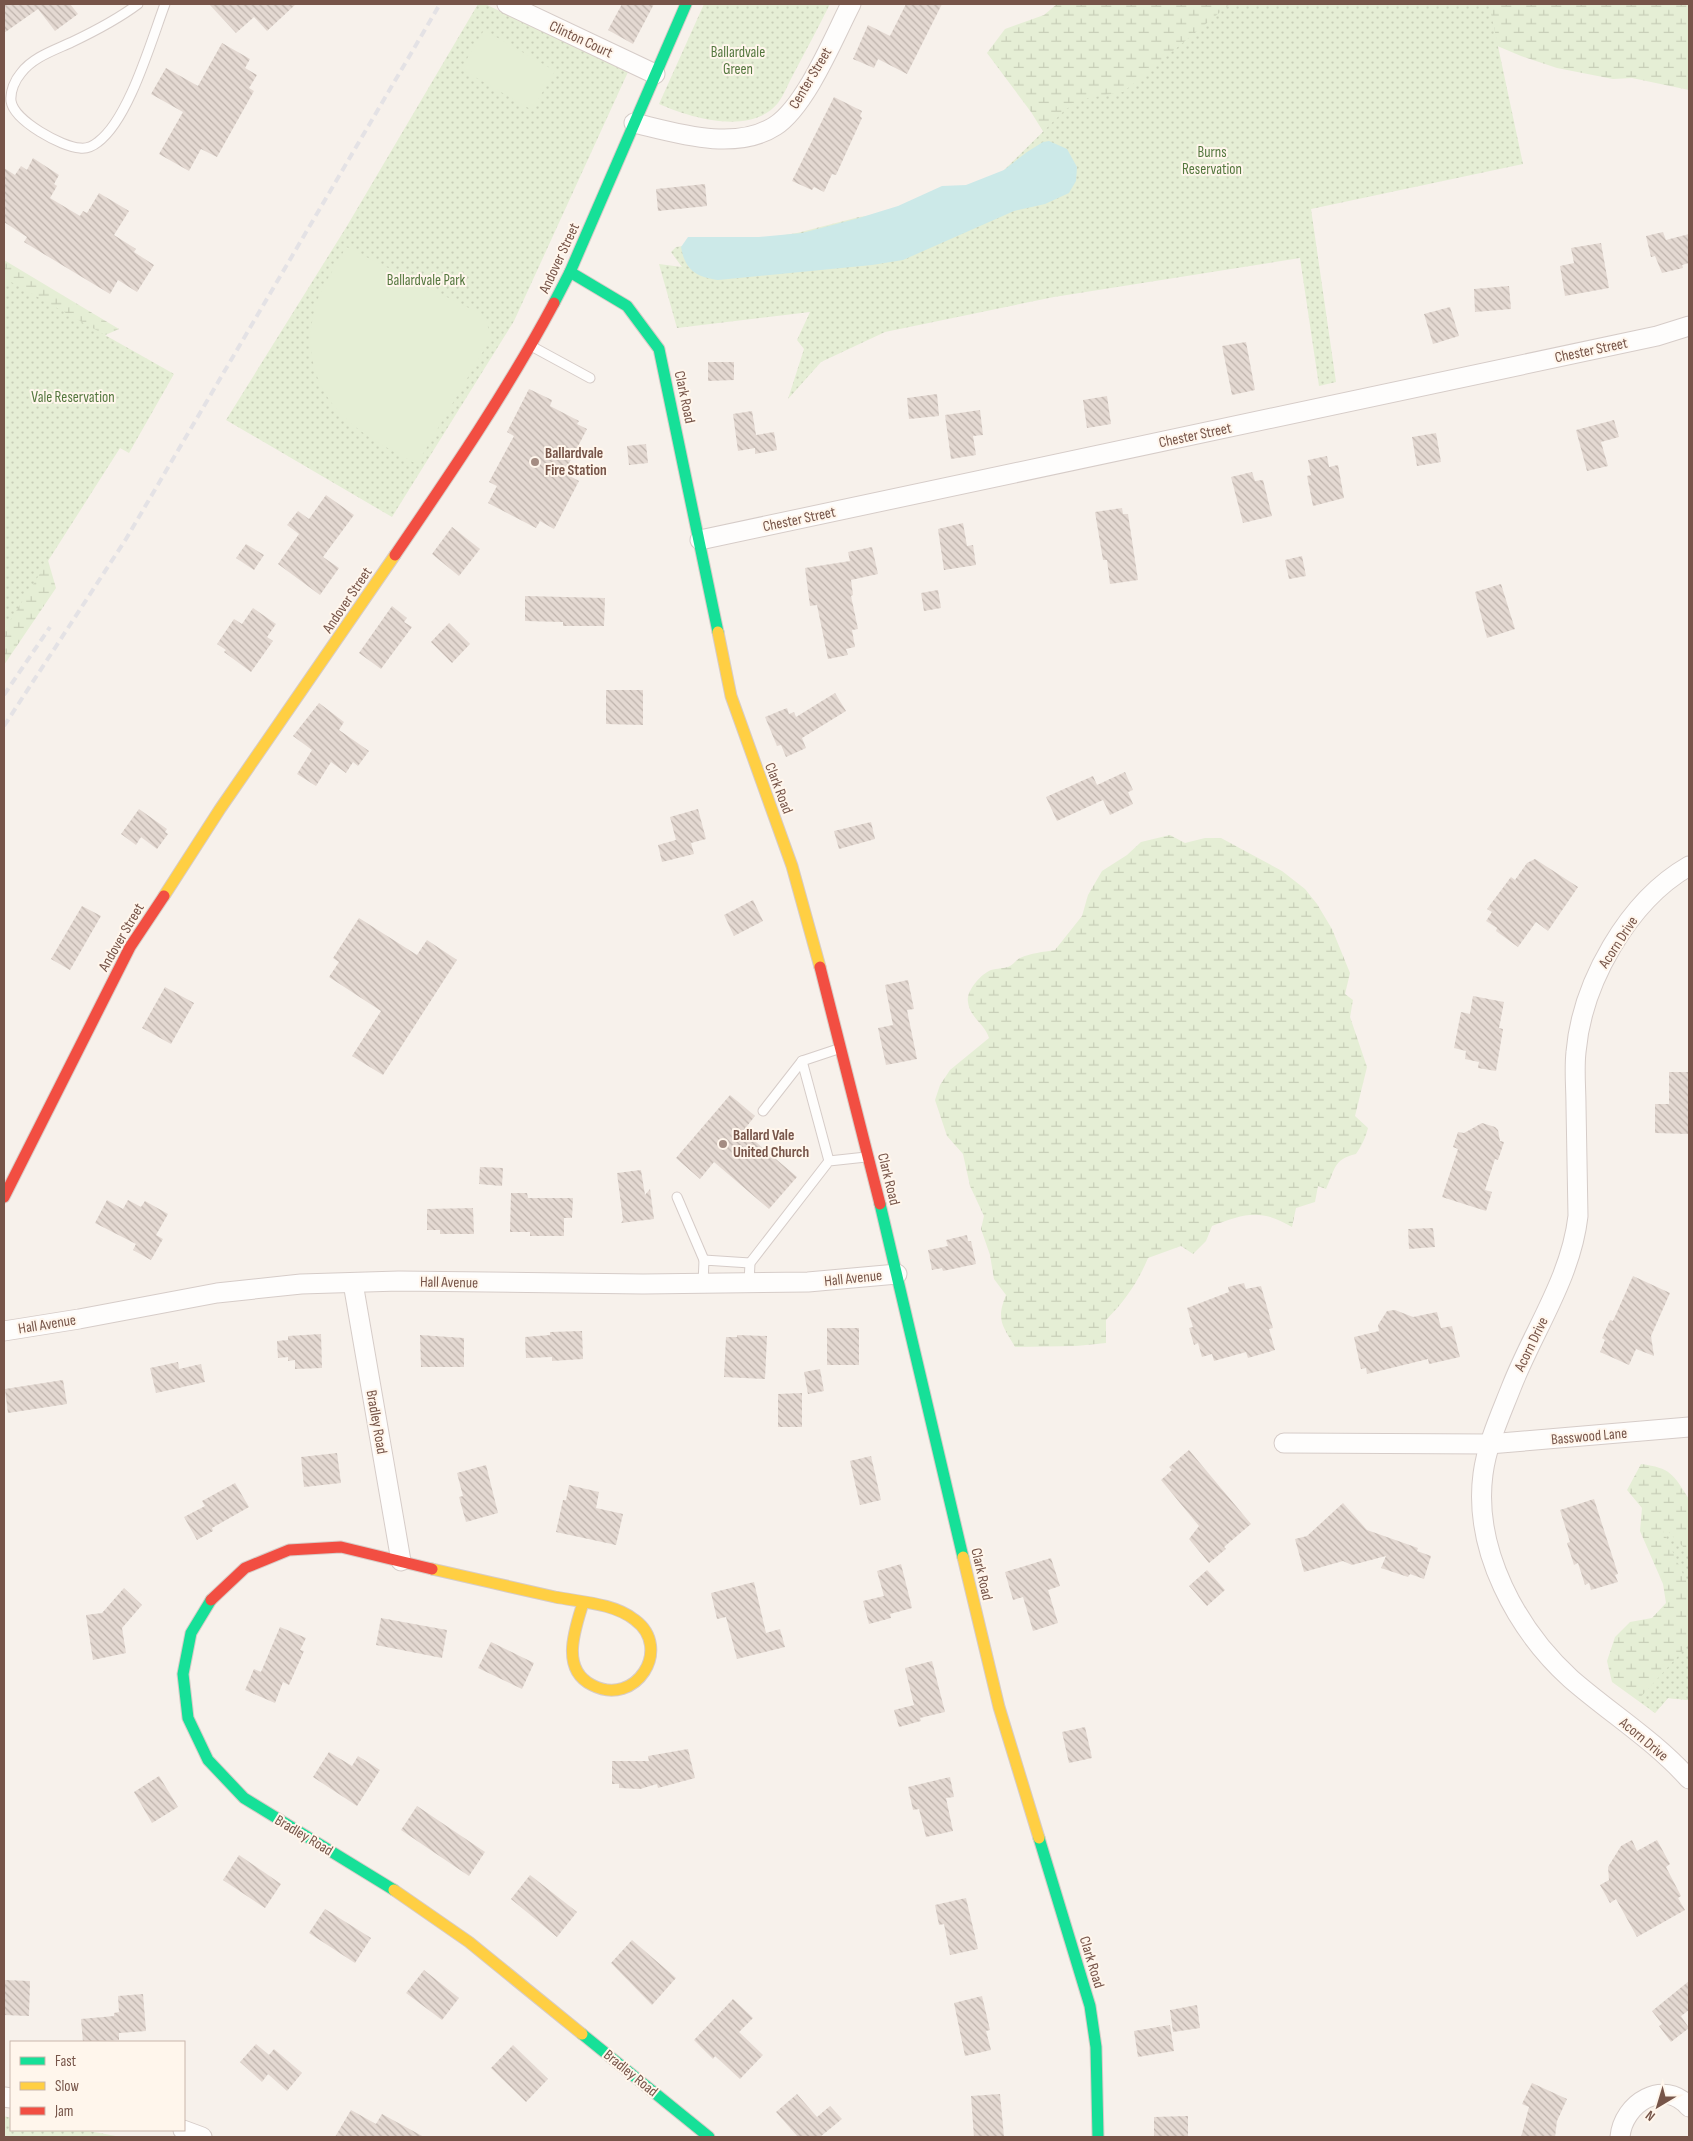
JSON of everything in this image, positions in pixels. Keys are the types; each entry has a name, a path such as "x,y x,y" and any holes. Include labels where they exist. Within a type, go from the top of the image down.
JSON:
{"main road":[{"name":"Andover Street","path":"4,1197 130,946 220,809 350,622 486,420 531,346 570,272 686,4"},
{"name":"Clark Road","path":"570,272 627,306 659,349 731,696 792,866 869,1157 999,1707 1090,2006 1096,2047 1098,2137"},
{"name":"Bradley Road","path":"583,1604 572,1647 576,1670 587,1683 603,1690 612,1691 629,1687 643,1676 650,1659 651,1650 642,1626 627,1615 583,1604 402,1561 341,1548 304,1546 268,1556 235,1574 215,1593 199,1616 186,1651 182,1688 186,1716 195,1742 216,1773 244,1798 399,1893 469,1942 709,2137"}],"street":[{"name":"Clinton Court","path":"507,4 655,74"},
{"name":"Center Street","path":"634,123 706,137 742,137 769,129 782,120 808,85 851,4"},
{"name":"Chester Street","path":"700,540 1657,336 1689,326"},
{"name":"Acorn Drive","path":"1689,866 1648,900 1618,936 1598,973 1584,1009 1576,1052 1578,1216 1575,1239 1550,1305 1518,1371 1489,1444 1483,1476 1488,1548 1501,1584 1519,1616 1542,1650 1571,1679 1661,1751 1689,1779"},
{"name":"Hall Avenue","path":"4,1330 79,1319 218,1293 301,1284 703,1284 808,1282 897,1274"},
{"name":"Bradley Road","path":"353,1283 402,1561"},
{"name":"Basswood Lane","path":"1284,1443 1489,1444 1689,1427"},
{"path":"1620,2137 1622,2124 1628,2112 1638,2102 1649,2097 1662,2095 1675,2098 1689,2108"},
{"path":"185,2131 202,2137"}],"lane":[{"path":"138,4 102,26 27,66 13,87 8,101 22,118 48,135 74,147 83,149 99,142 117,119 137,78 165,4"},
{"path":"531,346 590,378"},
{"path":"763,1111 802,1061 841,1049"},
{"path":"802,1061 828,1161"},
{"path":"749,1283 750,1263 828,1161 869,1157"},
{"path":"677,1198 704,1260 703,1284"},
{"path":"704,1260 750,1263"}],"green space":[{"name":"Ballardvale Park","path":"478,4 485,4 628,72 514,321 392,517 226,420 347,226"},
{"name":"Ballardvale Green","path":"704,4 830,4 778,103 766,113 753,119 737,122 704,119 659,104"},
{"path":"1057,4 1689,4 1689,90 1632,78 1613,79 1557,68 1521,56 1469,34 1049,141 1031,112 987,53 1005,29 1044,15"},
{"name":"Burns Reservation","path":"1230,4 1489,4 1523,164 1311,209 1336,382 1319,386 1300,258 1054,297 885,332 821,362 788,399 804,349 797,340 810,312 677,328 659,264 682,267 671,252 676,247 708,242 739,242 797,233 859,217 889,213 997,177 1066,109 1088,98 1123,92"},
{"path":"484,30 555,71 532,110 461,69"},
{"path":"346,247 485,316 491,338 417,464 382,445 351,423 337,410 326,395 317,377 311,350 313,315 320,294"},
{"path":"4,260 119,329 44,362 45,550 56,588 4,665"},
{"name":"Vale Reservation","path":"4,278 174,374 129,453 120,448 4,630"},
{"path":"1170,835 1185,843 1205,838 1221,838 1282,871 1305,889 1317,904 1332,929 1350,973 1345,994 1353,1000 1350,1017 1367,1067 1355,1116 1368,1128 1367,1132 1356,1154 1343,1159 1336,1166 1326,1189 1318,1186 1315,1202 1296,1208 1292,1227 1270,1217 1261,1215 1243,1216 1212,1226 1206,1241 1193,1254 1181,1246 1148,1258 1130,1291 1106,1320 1106,1343 1076,1346 1015,1347 1002,1322 1001,1311 1006,1295 994,1279 990,1255 981,1229 984,1216 970,1186 963,1154 947,1136 935,1100 940,1085 950,1070 989,1038 969,1008 969,994 977,980 985,973 993,969 1008,967 1024,956 1055,950 1082,916 1088,895 1102,871 1127,855 1141,842"},
{"path":"1641,1464 1665,1470 1675,1478 1689,1499 1689,1700 1668,1698 1655,1713 1612,1682 1607,1661 1615,1637 1630,1622 1652,1618 1666,1603 1663,1584 1640,1531 1642,1508 1627,1490"},
{"path":"1659,1522 1689,1553 1689,1587"},
{"path":"1689,1644 1689,1700 1668,1698 1655,1713 1638,1700"},
{"path":"4,2116 10,2118 10,2131 89,2131 121,2137 4,2137"}],"water":[{"path":"1049,141 1067,149 1077,167 1076,181 1069,193 1045,204 1014,211 903,260 872,265 718,280 704,277 693,271 683,255 681,247 688,237 759,237 802,233 898,206 942,186 966,185 1004,170 1027,152 1043,142"}],"building":[{"path":"4,4 70,4 78,14 55,31 38,9 4,33"},
{"path":"209,4 296,4 267,31 254,17 236,33"},
{"path":"622,4 654,4 633,44 608,30"},
{"path":"906,4 942,4 907,74 878,59 874,68 853,59 868,25 890,36"},
{"path":"222,43 250,59 245,68 257,75 249,88 254,91 217,157 201,149 189,171 159,154 183,112 151,94 166,68 198,86"},
{"path":"834,97 862,111 860,116 862,118 836,175 832,174 824,192 814,187 812,190 792,181"},
{"path":"33,158 59,175 54,184 57,186 50,198 80,216 83,211 87,213 99,193 129,211 114,235 136,249 134,252 154,265 137,292 118,280 110,294 24,242 27,237 4,222 4,168 15,175 21,166 27,170"},
{"path":"705,184 707,206 658,211 656,189"},
{"path":"1663,232 1666,240 1689,234 1689,263 1682,265 1683,268 1662,273 1655,256 1651,257 1646,236"},
{"path":"1601,243 1609,288 1565,296 1560,266 1574,263 1571,248"},
{"path":"1509,286 1511,309 1475,312 1474,289"},
{"path":"1450,307 1459,336 1433,344 1424,314"},
{"path":"1246,342 1255,390 1232,395 1222,346"},
{"path":"708,362 734,362 734,380 708,381"},
{"name":"Ballardvale Fire Station","path":"529,389 552,400 550,406 579,421 577,424 587,429 564,473 579,481 554,529 540,521 536,528 488,503 497,486 489,482 514,436 507,432"},
{"path":"937,394 939,416 909,419 907,398"},
{"path":"1107,396 1111,424 1087,428 1083,400"},
{"path":"980,410 983,435 973,436 976,455 951,459 945,415"},
{"path":"752,411 756,435 774,432 777,450 755,454 755,448 738,451 733,414"},
{"path":"1614,420 1619,437 1601,442 1608,466 1587,471 1576,430"},
{"path":"1436,433 1441,462 1417,466 1412,437"},
{"path":"646,444 648,463 629,465 627,446"},
{"path":"1327,456 1329,467 1338,465 1344,498 1313,506 1307,476 1311,475 1308,460"},
{"path":"1252,472 1255,481 1263,480 1272,516 1243,523 1231,477"},
{"path":"326,495 354,515 323,557 339,568 320,595 278,564 299,534 287,525 298,511 309,519"},
{"path":"1122,508 1123,514 1128,514 1138,580 1110,584 1107,560 1103,560 1095,512"},
{"path":"963,523 967,546 973,545 976,565 944,570 938,529"},
{"path":"452,527 480,549 459,576 432,554"},
{"path":"246,544 264,555 254,570 236,558"},
{"path":"872,547 878,574 851,580 853,595 851,596 858,629 852,630 855,647 846,649 848,655 828,659 817,605 810,606 805,568 850,561 848,552"},
{"path":"1302,556 1306,576 1289,579 1285,560"},
{"path":"1501,584 1515,629 1487,638 1475,592"},
{"path":"938,590 941,608 924,611 921,593"},
{"path":"525,596 605,598 604,626 563,626 563,622 525,621"},
{"path":"392,606 407,618 404,622 412,627 381,669 359,653"},
{"path":"253,608 276,624 267,637 273,641 251,672 224,652 226,650 217,644 234,619 242,624"},
{"path":"449,623 470,644 452,663 431,642"},
{"path":"606,690 643,690 643,725 606,724"},
{"path":"835,693 846,711 802,738 806,748 786,757 781,745 777,746 765,717 787,708 789,714 794,712 796,717"},
{"path":"319,703 344,722 339,730 369,751 358,766 353,762 346,773 331,762 316,786 297,774 312,750 293,736"},
{"path":"1125,772 1133,790 1128,792 1133,804 1110,815 1103,800 1057,821 1046,797 1093,776 1097,785"},
{"path":"139,809 167,829 165,832 168,834 157,849 141,837 136,845 121,834"},
{"path":"698,809 706,839 691,843 694,854 662,862 658,845 676,840 670,817"},
{"path":"871,822 875,839 839,849 834,831"},
{"path":"1535,859 1578,887 1548,931 1536,922 1518,947 1496,931 1497,928 1486,921 1492,912 1487,909 1511,877 1515,880 1527,863"},
{"path":"753,900 763,921 734,936 724,915"},
{"path":"82,906 101,916 70,970 51,959"},
{"path":"359,918 417,955 427,940 457,960 383,1075 352,1056 381,1011 329,977 339,962 333,958"},
{"path":"908,980 914,1009 907,1010 917,1059 886,1065 878,1028 893,1025 885,985"},
{"path":"165,987 194,1003 171,1044 142,1028"},
{"path":"1473,996 1504,1002 1499,1028 1503,1029 1496,1071 1478,1068 1479,1062 1465,1059 1466,1051 1454,1048 1461,1012 1470,1014"},
{"path":"1669,1072 1689,1072 1689,1134 1655,1133 1655,1104 1669,1104"},
{"name":"Ballard Vale United Church","path":"730,1095 755,1116 743,1131 797,1177 769,1209 714,1162 700,1179 676,1158"},
{"path":"1482,1123 1495,1127 1498,1130 1500,1141 1504,1142 1498,1160 1495,1159 1485,1190 1492,1192 1486,1211 1442,1197 1458,1149 1453,1147 1458,1132 1464,1133"},
{"path":"480,1167 503,1168 502,1186 479,1184"},
{"path":"641,1170 645,1195 650,1189 654,1219 621,1223 623,1220 617,1173"},
{"path":"511,1193 527,1193 528,1198 573,1198 572,1218 564,1218 564,1236 530,1236 530,1232 510,1232"},
{"path":"107,1200 123,1209 128,1200 141,1207 145,1201 168,1214 156,1235 163,1239 151,1260 133,1250 136,1244 95,1223"},
{"path":"473,1208 474,1234 440,1234 440,1230 427,1230 427,1209"},
{"path":"1433,1228 1435,1247 1409,1249 1408,1229"},
{"path":"967,1235 968,1241 971,1241 976,1264 943,1271 942,1268 932,1270 928,1250 948,1246 946,1240"},
{"path":"1633,1276 1670,1293 1651,1336 1654,1356 1636,1349 1629,1365 1600,1352 1605,1340 1602,1338 1610,1320 1613,1321"},
{"path":"1244,1283 1246,1289 1261,1286 1273,1328 1269,1329 1275,1350 1248,1358 1246,1352 1214,1361 1212,1354 1202,1357 1198,1343 1194,1345 1189,1328 1193,1327 1187,1308 1229,1292 1228,1287"},
{"path":"1395,1310 1413,1317 1437,1312 1441,1328 1452,1326 1460,1357 1429,1364 1428,1359 1367,1374 1366,1368 1361,1369 1354,1337 1379,1331 1378,1325 1387,1311"},
{"path":"827,1328 859,1328 859,1365 827,1365"},
{"path":"582,1331 583,1359 552,1361 552,1357 526,1358 525,1337 550,1335 550,1332"},
{"path":"321,1334 322,1368 295,1369 295,1360 288,1361 288,1357 278,1358 277,1341 288,1340 288,1336"},
{"path":"420,1335 464,1338 464,1367 421,1367"},
{"path":"737,1335 767,1336 765,1379 724,1377 726,1337 737,1337"},
{"path":"178,1362 179,1369 201,1364 205,1382 156,1393 150,1368"},
{"path":"820,1369 824,1391 808,1394 804,1372"},
{"path":"63,1380 67,1404 8,1413 5,1389"},
{"path":"802,1393 802,1427 778,1427 778,1394"},
{"path":"1189,1450 1251,1524 1224,1547 1226,1549 1209,1563 1189,1539 1199,1526 1161,1480 1172,1470 1169,1467"},
{"path":"337,1453 341,1483 304,1487 301,1457"},
{"path":"871,1456 881,1500 860,1505 850,1461"},
{"path":"486,1465 498,1513 466,1522 459,1497 463,1496 457,1473"},
{"path":"235,1483 249,1507 212,1528 213,1531 197,1540 184,1517 205,1506 202,1501"},
{"path":"569,1485 599,1492 596,1508 623,1514 616,1545 556,1532 563,1500 566,1500"},
{"path":"1594,1499 1618,1574 1615,1575 1618,1582 1591,1590 1589,1583 1585,1585 1578,1563 1574,1565 1567,1543 1570,1542 1560,1510"},
{"path":"1343,1503 1367,1530 1418,1548 1417,1551 1431,1556 1424,1579 1410,1574 1408,1577 1381,1568 1386,1556 1352,1565 1343,1561 1304,1572 1295,1539 1307,1536"},
{"path":"1051,1558 1060,1586 1048,1590 1058,1623 1033,1631 1023,1597 1013,1600 1005,1572"},
{"path":"901,1564 912,1608 890,1614 891,1618 869,1624 863,1601 884,1596 877,1571"},
{"path":"1207,1570 1225,1590 1207,1606 1189,1586"},
{"path":"754,1582 766,1633 780,1629 785,1647 737,1659 726,1617 717,1619 711,1593"},
{"path":"124,1588 142,1605 122,1628 126,1653 93,1660 86,1615 102,1613"},
{"path":"381,1618 447,1630 442,1658 376,1645"},
{"path":"280,1627 306,1638 300,1650 304,1651 289,1685 283,1682 275,1703 245,1690 254,1669 261,1672"},
{"path":"491,1642 534,1663 522,1689 478,1668"},
{"path":"932,1661 945,1712 920,1718 921,1721 899,1727 894,1710 914,1705 905,1668"},
{"path":"1085,1727 1092,1758 1069,1763 1062,1732"},
{"path":"688,1749 695,1778 658,1788 657,1784 640,1789 619,1788 619,1784 612,1784 612,1761 649,1761 648,1756"},
{"path":"329,1752 352,1766 358,1756 380,1770 357,1806 313,1777"},
{"path":"159,1776 178,1807 152,1823 134,1792"},
{"path":"950,1777 954,1797 946,1798 953,1831 926,1837 919,1809 913,1810 908,1787"},
{"path":"417,1806 485,1852 469,1876 401,1830"},
{"path":"1632,1840 1637,1851 1657,1840 1670,1864 1666,1867 1681,1896 1678,1898 1685,1910 1637,1937 1616,1899 1610,1903 1600,1885 1609,1880 1608,1867 1621,1846"},
{"path":"239,1855 281,1884 265,1908 223,1880"},
{"path":"530,1875 577,1912 557,1937 511,1899"},
{"path":"966,1898 978,1949 950,1955 944,1924 939,1925 935,1905"},
{"path":"325,1909 371,1938 355,1963 309,1933"},
{"path":"632,1940 676,1978 652,2005 611,1963"},
{"path":"424,1970 459,1998 442,2020 406,1993"},
{"path":"4,1980 30,1981 29,2016 4,2015"},
{"path":"1689,1981 1689,2010 1681,2016 1689,2028 1671,2042 1659,2026 1662,2024 1652,2011"},
{"path":"143,1994 146,2031 119,2033 119,2040 83,2041 81,2019 114,2016 114,2013 119,2012 118,1996"},
{"path":"982,1996 990,2030 986,2031 991,2050 965,2056 954,2003"},
{"path":"733,1999 753,2018 739,2032 763,2055 740,2079 715,2056 713,2059 694,2040"},
{"path":"1197,2005 1200,2028 1173,2032 1170,2010"},
{"path":"1170,2025 1174,2051 1138,2057 1134,2031"},
{"path":"256,2044 269,2055 274,2049 302,2073 287,2091 268,2074 262,2082 240,2062"},
{"path":"513,2045 548,2079 526,2102 491,2068"},
{"path":"1532,2083 1567,2099 1557,2121 1555,2137 1521,2137 1529,2107 1522,2104"},
{"path":"797,2094 817,2117 830,2106 842,2119 820,2137 798,2137 776,2112"},
{"path":"1000,2094 1004,2137 974,2137 971,2096"},
{"path":"351,2110 376,2124 382,2114 424,2137 335,2137"},
{"path":"1188,2116 1188,2137 1154,2137 1154,2117"}],"railway":[{"path":"4,726 126,539 440,4"},
{"path":"4,695 50,627"}],"traffic: fast":[{"path":"554,303 570,272 686,4"},
{"path":"570,272 627,306 659,349 718,632"},
{"path":"880,1204 963,1557"},
{"path":"211,1600 191,1633 183,1674 188,1718 208,1760 244,1798 394,1890"},
{"path":"1039,1838 1090,2006 1096,2047 1098,2137"},
{"path":"582,2034 709,2137"}],"traffic: slow":[{"path":"164,896 220,809 395,555"},
{"path":"718,632 731,696 792,866 820,967"},
{"path":"963,1557 999,1707 1039,1838"},
{"path":"432,1569 555,1597 596,1604 627,1614 646,1632 650,1645 650,1659 644,1672 635,1682 623,1688 608,1690 592,1685 582,1678 576,1669 572,1648 583,1603"},
{"path":"394,1890 469,1942 582,2034"}],"traffic: jam":[{"path":"395,555 498,400 554,303"},
{"path":"4,1197 130,947 164,896"},
{"path":"820,967 880,1204"},
{"path":"211,1600 245,1568 289,1550 341,1547 432,1569"}],"place":[{"name":"Ballardvale Fire Station","path":"535,462"},
{"name":"Ballard Vale United Church","path":"723,1144"}]}
